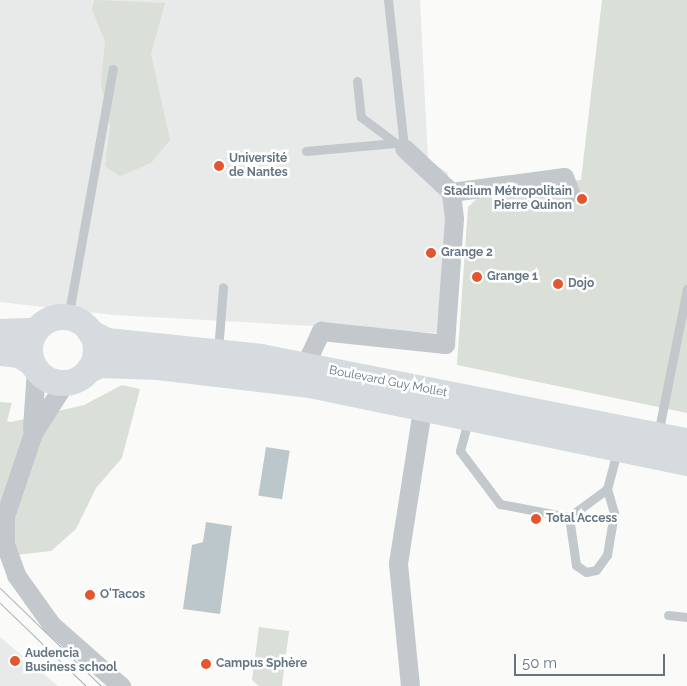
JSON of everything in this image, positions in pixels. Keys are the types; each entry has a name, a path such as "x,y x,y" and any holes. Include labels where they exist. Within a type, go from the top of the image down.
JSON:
{"main road":[{"path":"0,332 35,331 50,320 68,318 90,332 96,349 89,370 65,383 49,380 20,355 0,353"},
{"path":"35,331 30,348 35,367"},
{"name":"Boulevard Guy Mollet","path":"90,332 107,341 218,352 304,365 687,441"},
{"name":"Boulevard Guy Mollet","path":"89,370 120,365 234,374 468,418 687,463"}],"street":[{"path":"304,365 321,331 445,344 454,218 451,192 400,146"},
{"path":"451,192 564,177 570,193"},
{"path":"33,432 35,367"},
{"path":"65,383 33,432 5,516 10,559 51,624 121,686"},
{"path":"414,679 398,563 422,409"}],"lane":[{"path":"388,0 400,146"},
{"path":"68,318 113,69"},
{"path":"357,81 361,117 400,146"},
{"path":"306,151 400,146"},
{"path":"218,352 223,287"},
{"path":"658,435 687,289"},
{"path":"468,418 460,451 500,504 569,517 607,490"},
{"path":"569,517 576,565 586,572 596,570 607,555 614,512 607,490 618,449"},
{"path":"668,615 687,617"}],"shaded area":[{"name":"Université de Nantes","path":"0,0 420,0 428,160 448,173 439,333 114,315 0,302"},
{"path":"94,0 165,3 151,54 170,140 151,163 120,176 105,166 110,126 101,83 105,41 92,10"},
{"name":"Stadium Métropolitain Pierre Quinon","path":"602,0 687,0 687,413 457,365 468,207 485,191 581,180"},
{"path":"122,385 140,389 122,458 96,488 76,529 51,551 16,555 0,551 0,402 12,403 7,421 11,422 84,405"},
{"path":"266,447 290,451 282,499 258,495"},
{"path":"206,522 232,526 220,614 183,609 192,545 203,542"},
{"path":"259,627 289,631 282,686 259,686 252,680"},
{"name":"Audencia Business school","path":"0,637 58,686 0,686"}],"tram line":[{"path":"0,588 101,686"},
{"path":"0,603 86,686"}],"place":[{"name":"Université de Nantes","path":"219,166"},
{"name":"Stadium Métropolitain Pierre Quinon","path":"582,199"},
{"name":"Grange 2","path":"431,253"},
{"name":"Grange 1","path":"477,277"},
{"name":"Dojo","path":"558,284"},
{"name":"Total Access","path":"536,519"},
{"name":"O'Tacos","path":"90,595"},
{"name":"Audencia Business school","path":"15,661"},
{"name":"Campus Sphère","path":"206,664"}]}
